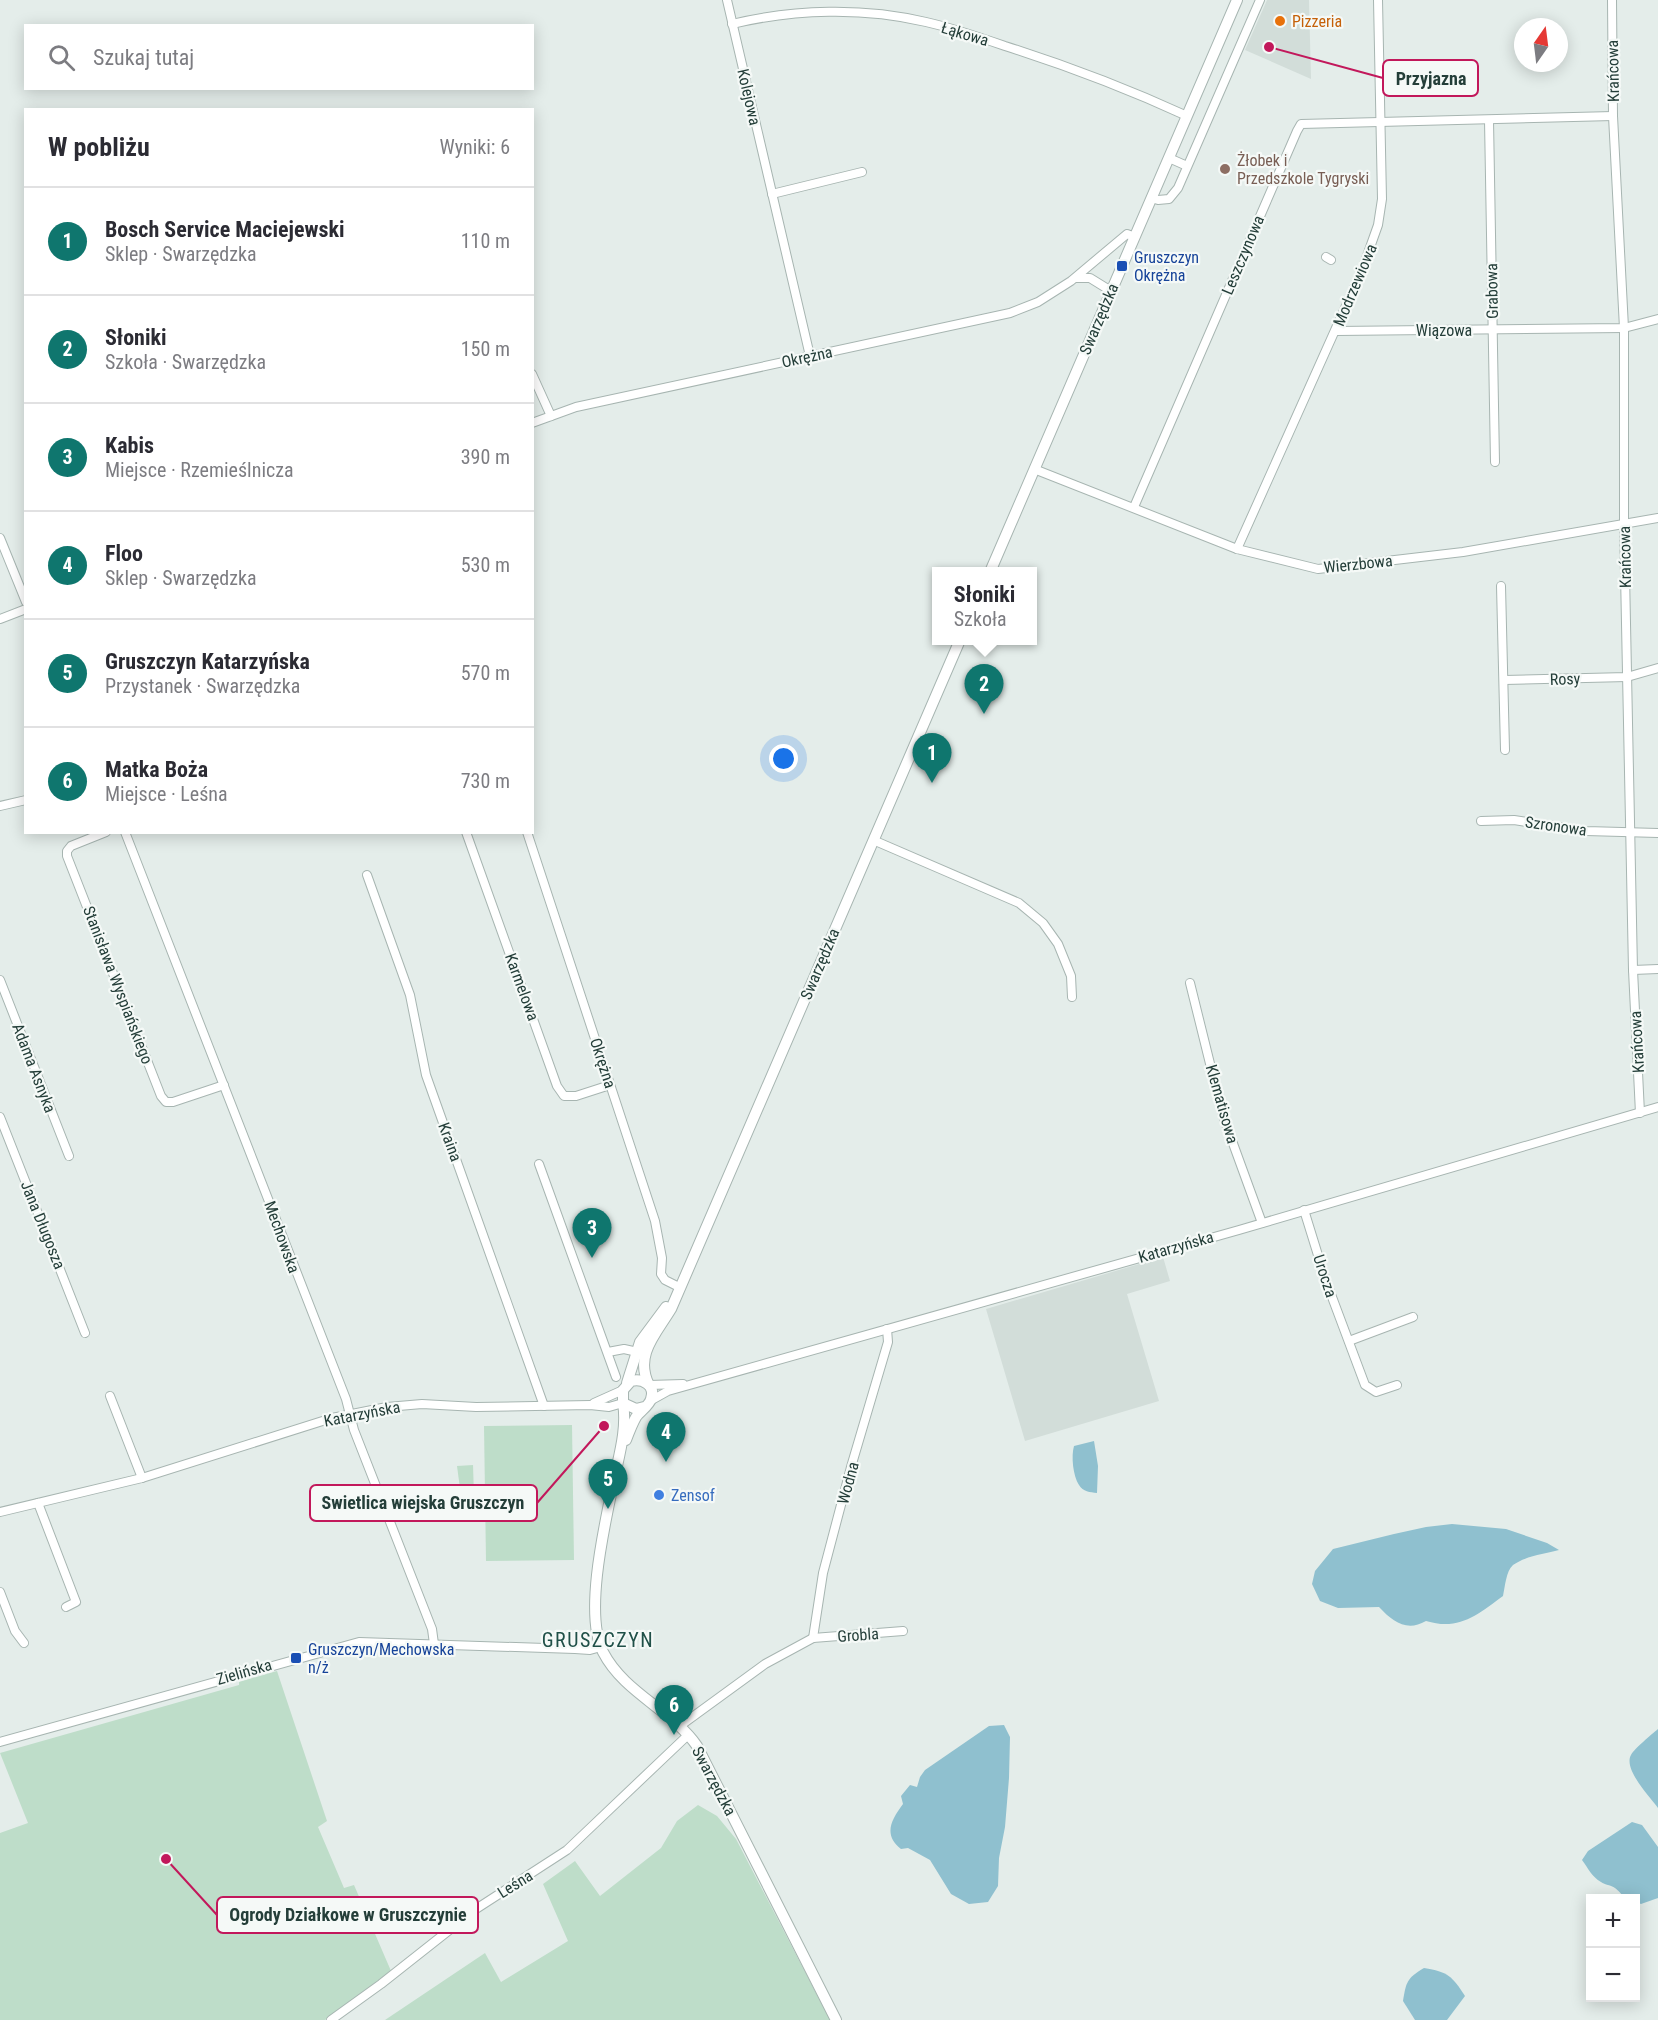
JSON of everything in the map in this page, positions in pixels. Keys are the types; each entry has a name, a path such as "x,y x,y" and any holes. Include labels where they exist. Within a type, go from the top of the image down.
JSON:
{"street":[{"name":"Kolejowa","path":"727,0 810,356"},
{"name":"Swarzędzka","path":"992,567 1238,0"},
{"path":"1151,198 1169,199 1178,188 1260,0"},
{"name":"Modrzewiowa","path":"1237,549 1336,331 1378,225 1382,199 1378,0"},
{"name":"Krańcowa","path":"1612,0 1613,116 1624,328 1627,677 1633,970 1640,1113"},
{"name":"Łąkowa","path":"732,24 784,14 829,11 896,16 954,29 1067,65 1187,116"},
{"name":"Leszczynowa","path":"1134,507 1301,124 1613,116"},
{"name":"Grabowa","path":"1489,120 1495,462"},
{"path":"1169,158 1188,166"},
{"path":"772,194 862,172"},
{"name":"Okrężna","path":"534,422 576,406 1004,315 1038,302 1076,278 1127,234 1135,237"},
{"path":"1076,278 1090,278 1111,291"},
{"name":"Wiązowa","path":"1336,331 1624,328 1658,319"},
{"path":"534,379 550,416"},
{"name":"Wierzbowa","path":"1034,469 1237,549 1318,569 1462,552 1658,518"},
{"path":"0,538 24,597"},
{"path":"1501,586 1505,750"},
{"path":"0,619 24,610"},
{"name":"Swarzędzka","path":"625,1387 641,1353 671,1309 958,645"},
{"name":"Rosy","path":"1504,680 1627,677 1658,668"},
{"path":"0,806 24,800"},
{"name":"Szronowa","path":"1481,821 1514,820 1586,831 1658,833"},
{"name":"Stanisława Wyspiańskiego","path":"101,834 71,846 67,851 67,856 161,1096 166,1102 173,1102 224,1085"},
{"name":"Mechowska","path":"126,834 346,1399 354,1430 432,1629 434,1644"},
{"name":"Karmelowa","path":"467,834 557,1086 564,1096 576,1096 610,1085"},
{"name":"Okrężna","path":"528,834 655,1221 662,1258 661,1274 665,1280 680,1287"},
{"path":"873,840 1019,903 1043,923 1058,944 1071,976 1072,997"},
{"name":"Kraina","path":"368,875 406,983 429,1086 544,1406"},
{"path":"1633,970 1658,969"},
{"name":"Adama Asnyka","path":"0,980 69,1156"},
{"name":"Klematisowa","path":"1190,983 1222,1116 1262,1223"},
{"name":"Katarzyńska","path":"647,1404 668,1391 1262,1223 1658,1107"},
{"name":"Jana Długosza","path":"0,1117 85,1333"},
{"path":"538,1164 616,1377"},
{"name":"Urocza","path":"1304,1210 1326,1281 1365,1385 1376,1392 1397,1385"},
{"path":"1349,1341 1413,1317"},
{"name":"Wodna","path":"813,1638 823,1573 888,1342 887,1329"},
{"path":"608,1352 624,1349 641,1353 643,1369 649,1385 652,1393 647,1404 636,1409 623,1403 625,1387 639,1379 649,1385"},
{"name":"Katarzyńska","path":"649,1385 693,1384"},
{"name":"Katarzyńska","path":"590,1404 625,1387"},
{"path":"110,1396 142,1478"},
{"name":"Swarzędzka","path":"623,1403 625,1413 621,1451 608,1509 598,1579 596,1622 601,1647 609,1661 637,1692 680,1726 703,1757 836,2020"},
{"name":"Katarzyńska","path":"0,1512 142,1478 350,1413 405,1405 590,1404 609,1407 623,1403"},
{"name":"Swarzędzka","path":"621,1451 637,1416 647,1404"},
{"path":"38,1503 76,1602 66,1606"},
{"path":"0,1592 15,1630 24,1643"},
{"name":"Grobla","path":"813,1638 903,1631"},
{"path":"680,1726 765,1664 813,1638"},
{"name":"Zielińska","path":"0,1742 346,1644 379,1641 574,1649 601,1647"},
{"name":"Leśna","path":"331,2020 381,1984 476,1909 567,1850 688,1735"}],"shaded area":[{"path":"1267,0 1309,0 1311,79 1245,50"},
{"path":"1163,1257 1170,1281 1127,1294 1159,1401 1025,1441 986,1309"}],"green space":[{"path":"572,1425 574,1560 486,1561 484,1426"},
{"path":"473,1465 474,1496 461,1496 457,1466"},
{"path":"277,1671 327,1821 318,1827 344,1888 354,1885 391,1971 325,2020 0,2020 0,1833 28,1823 0,1753 239,1685 239,1682"},
{"path":"698,1805 717,1816 736,1839 830,2020 385,2020 485,1953 501,1982 568,1941 543,1884 575,1861 600,1896 661,1848 677,1821"}],"water":[{"path":"1094,1441 1098,1466 1097,1493 1081,1487 1075,1477 1073,1460 1074,1446"},
{"path":"1452,1524 1506,1529 1547,1543 1559,1550 1529,1557 1513,1565 1507,1575 1503,1596 1476,1615 1458,1622 1438,1624 1426,1621 1413,1626 1406,1625 1395,1621 1379,1607 1338,1608 1320,1601 1312,1584 1315,1571 1333,1549 1426,1527"},
{"path":"1004,1725 1010,1737 1009,1778 1005,1827 999,1858 998,1886 988,1902 969,1904 951,1894 930,1860 908,1848 901,1849 895,1844 891,1827 903,1804 901,1796 910,1785 917,1787 925,1770 989,1726"},
{"path":"1658,1729 1658,1808 1638,1783 1630,1761 1636,1749"},
{"path":"1632,1822 1642,1825 1658,1847 1658,1898 1641,1904 1640,1894 1621,1894 1598,1880 1582,1860 1588,1851"},
{"path":"1424,1968 1449,1976 1465,1996 1447,2020 1415,2020 1403,2001 1408,1981"}],"place":[{"name":"Pizzeria","path":"1280,21"},
{"name":"Przyjazna","path":"1269,47"},
{"name":"Żłobek i Przedszkole Tygryski","path":"1225,169"},
{"name":"Gruszczyn Okrężna","path":"1122,266"},
{"name":"Słoniki","path":"984,714"},
{"name":"Bosch Service Maciejewski","path":"932,783"},
{"name":"Kabis","path":"592,1258"},
{"name":"Swietlica wiejska Gruszczyn","path":"604,1426"},
{"name":"Floo","path":"666,1462"},
{"name":"Zensof","path":"659,1495"},
{"name":"Gruszczyn Katarzyńska","path":"608,1509"},
{"name":"Gruszczyn/Mechowska n/ż","path":"296,1658"},
{"name":"Matka Boża","path":"674,1735"},
{"name":"Ogrody Działkowe w Gruszczynie","path":"166,1859"}],"district":[{"name":"GRUSZCZYN","path":"598,1640"}]}
